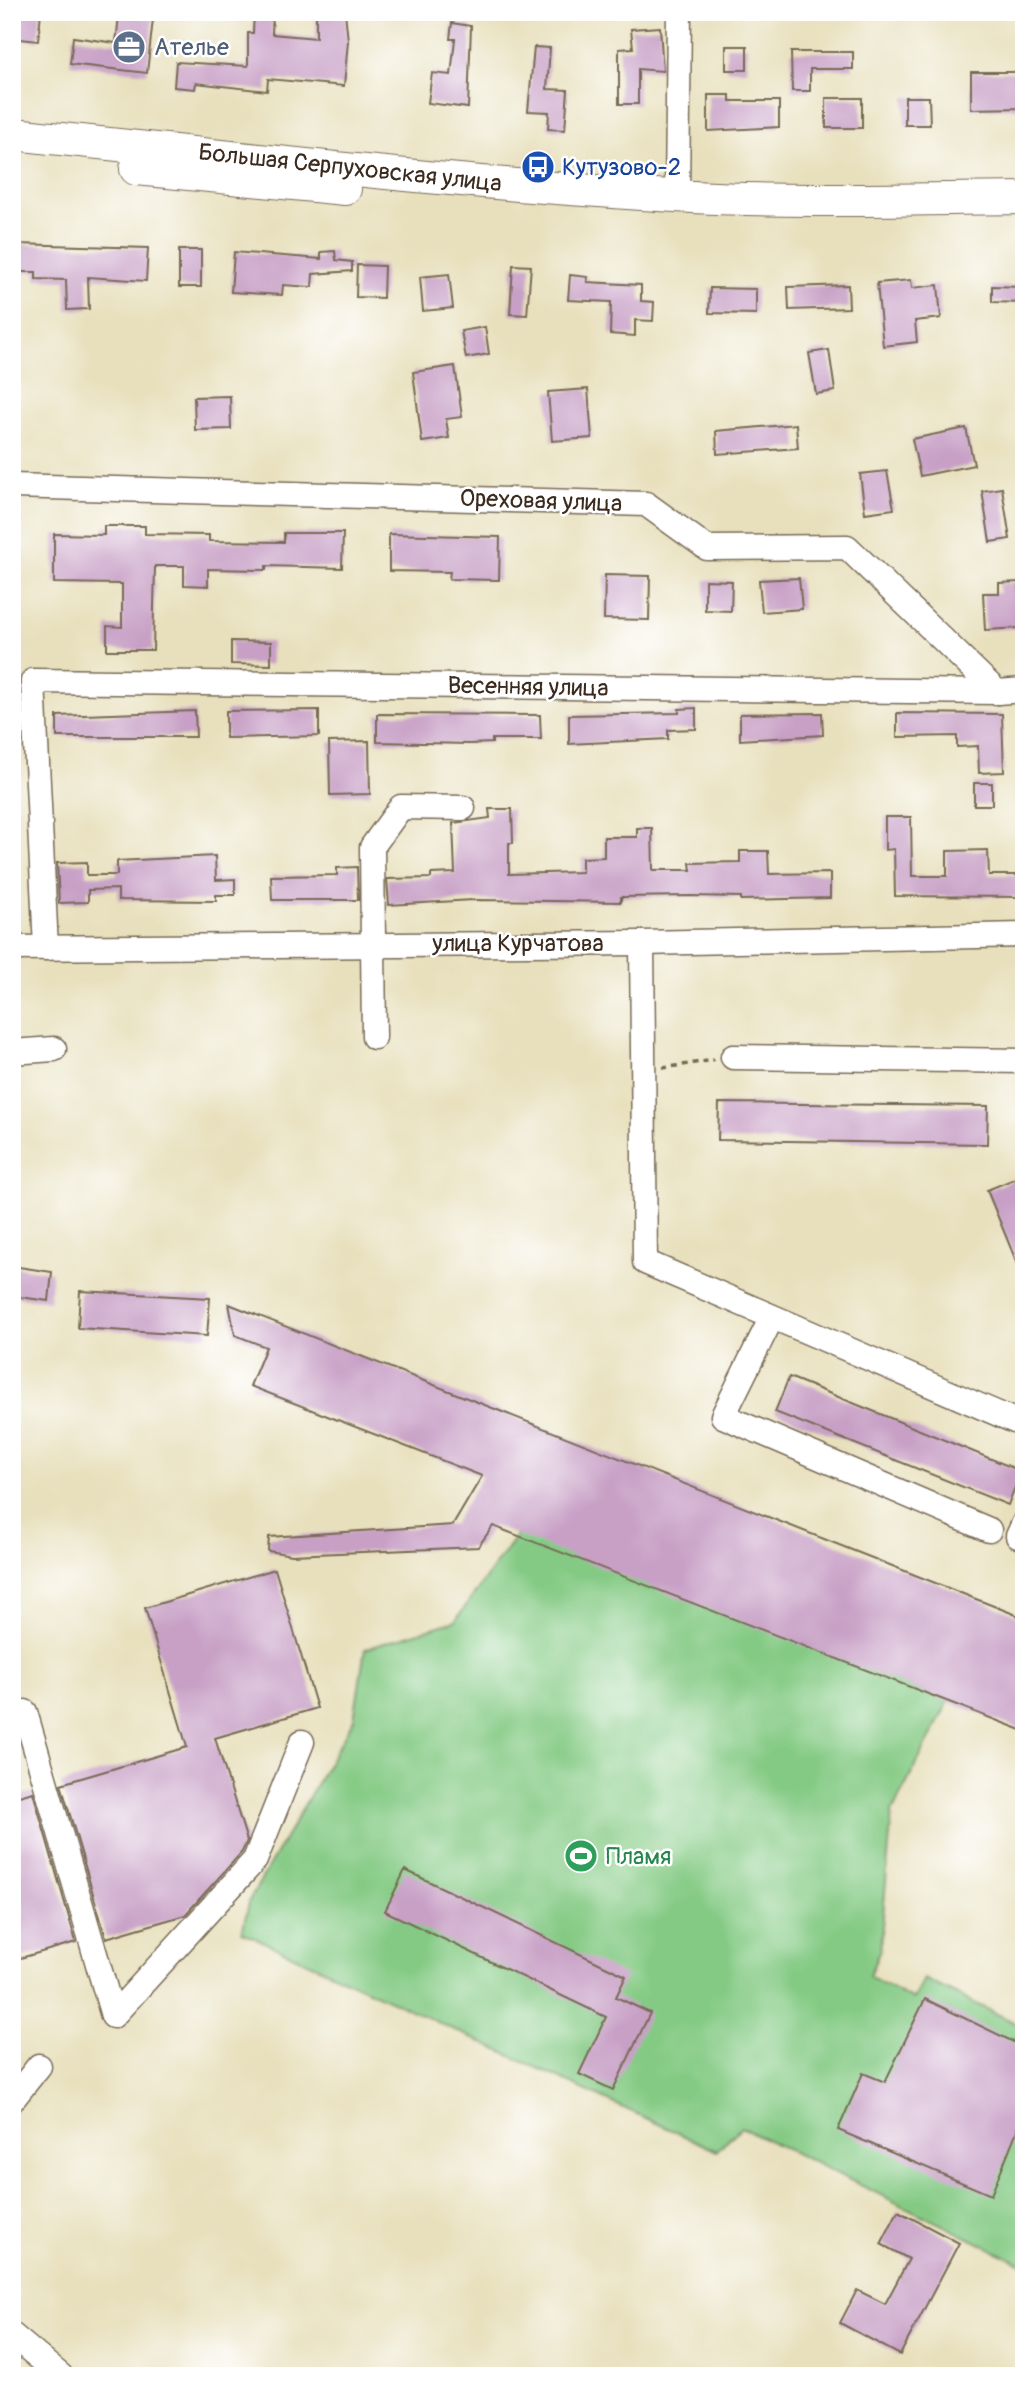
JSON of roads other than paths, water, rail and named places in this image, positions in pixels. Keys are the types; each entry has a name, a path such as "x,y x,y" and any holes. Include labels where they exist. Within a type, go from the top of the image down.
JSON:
{"main road":[{"name":"Большая Серпуховская улица","path":"12,134 526,186 677,196 820,200 1024,198"},
{"name":"Большая Серпуховская улица","path":"12,156 675,218 790,221 1024,219"}],"street":[{"path":"677,196 679,12"},
{"name":"Ореховая улица","path":"12,486 646,504 707,548 847,547 997,692"},
{"name":"Весенняя улица","path":"46,948 33,681 997,692 1024,690"},
{"path":"374,1037 372,847 401,807 463,808"},
{"name":"улица Курчатова","path":"12,948 371,943 642,943 1024,935"},
{"path":"642,943 645,1262 1024,1425"},
{"path":"12,1052 54,1049"},
{"path":"733,1057 1024,1061"},
{"path":"772,1317 723,1416 989,1530"},
{"path":"12,1721 25,1712 113,2016 255,1860 302,1742"},
{"path":"12,2100 39,2066"},
{"path":"12,2335 61,2376"}],"place":[{"name":"Ателье","path":"129,47"},
{"name":"Кутузово-2","path":"538,167"},
{"name":"Пламя","path":"581,1856"}]}
